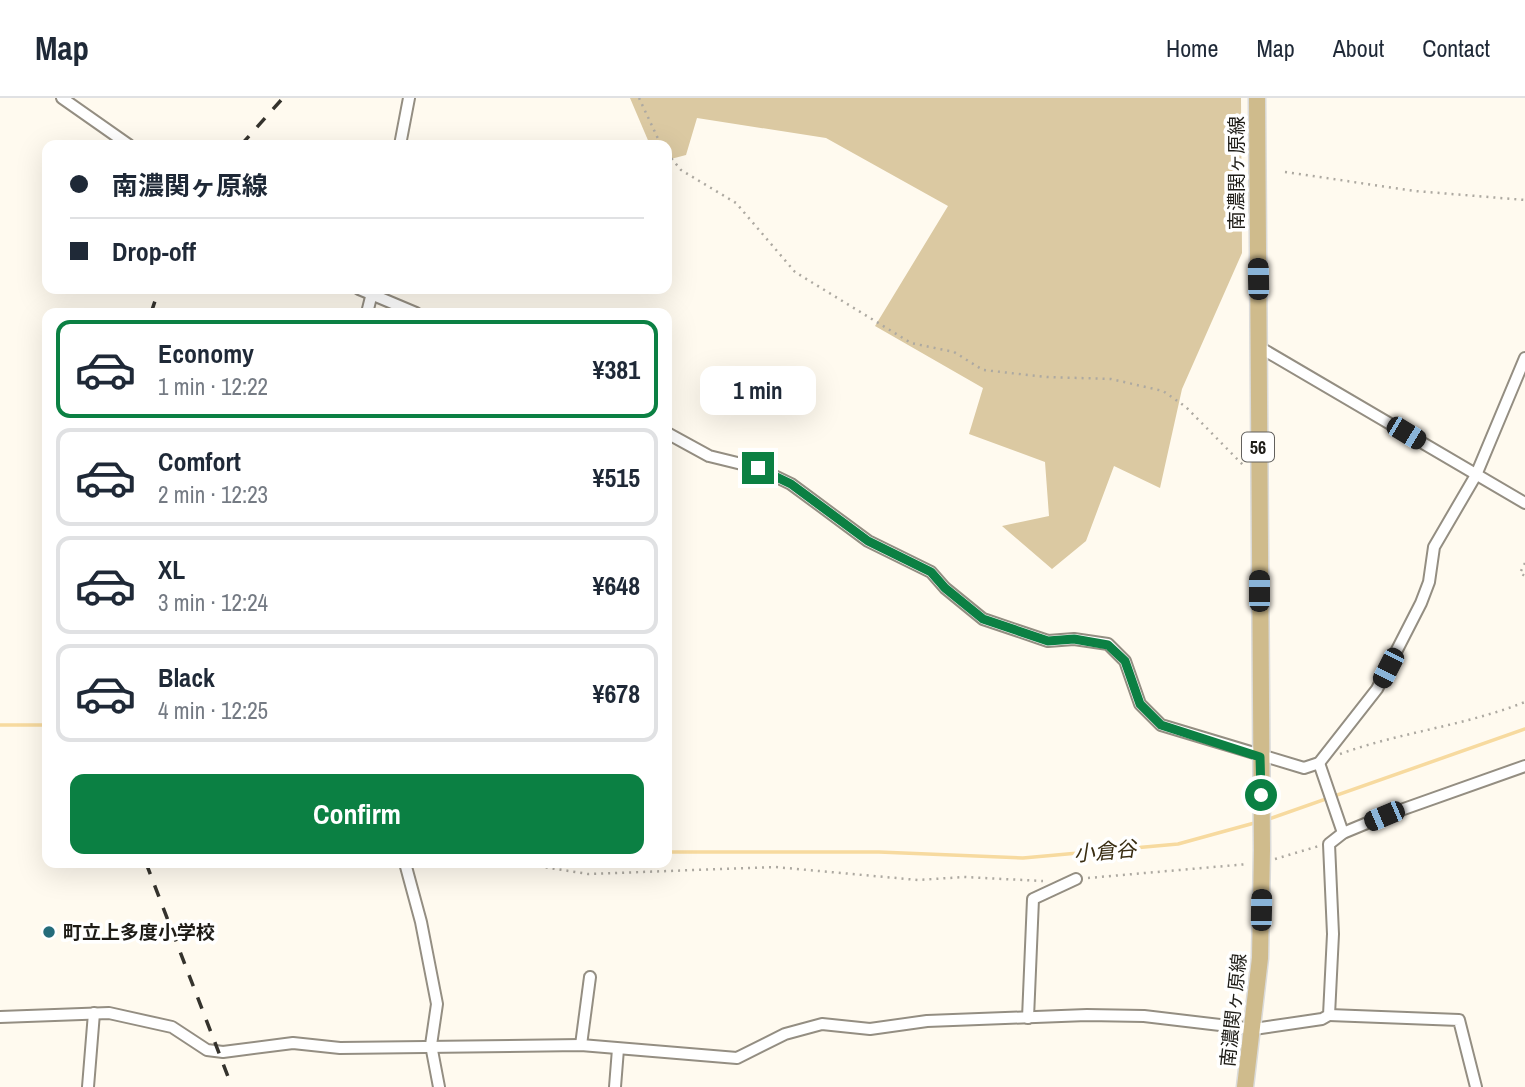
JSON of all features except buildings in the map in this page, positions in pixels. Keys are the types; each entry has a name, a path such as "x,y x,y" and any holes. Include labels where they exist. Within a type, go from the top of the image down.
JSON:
{"main road":[{"name":"南濃関ヶ原線","path":"1245,1087 1261,958 1257,98"}],"street":[{"path":"62,98 122,140"},
{"path":"401,140 409,98"},
{"path":"377,294 399,308"},
{"path":"1259,347 1525,503"},
{"path":"672,436 709,456 758,468 791,484 868,541 931,572 945,588 983,619 1048,641 1074,639 1108,645 1125,661 1140,704 1161,725 1260,757 1304,768 1322,763 1377,689 1421,603 1429,582 1434,547 1476,475 1525,358"},
{"path":"1322,763 1342,829"},
{"path":"1328,1015 1333,934 1329,844 1342,829 1525,766"},
{"path":"406,868 421,922 437,1004 431,1045 439,1087"},
{"path":"1028,1018 1033,899 1076,879"},
{"path":"581,1045 590,977"},
{"path":"88,1087 94,1013"},
{"path":"0,1017 109,1013 172,1027 206,1050 223,1052 293,1043 340,1048 581,1045 737,1058 785,1034 822,1024 870,1029 927,1021 1144,1016 1254,1029 1322,1019 1328,1015 1460,1020 1476,1087"},
{"path":"615,1087 618,1049"}],"path":[{"path":"639,98 659,140"},
{"path":"672,159 681,170 736,203 755,228 804,279 911,343 954,352 983,370 1046,377 1111,379 1163,391 1186,407 1258,480"},
{"path":"1285,172 1415,191 1525,200"},
{"path":"1525,563 1520,573 1525,576"},
{"path":"1322,763 1376,741 1459,725 1525,702"},
{"path":"1076,879 1143,876 1329,844"},
{"path":"550,868 588,874 775,867 918,880 964,877 1024,882 1050,880"}],"shaded area":[{"path":"630,98 1241,98 1242,253 1182,389 1160,488 1114,466 1086,541 1052,569 1002,526 1049,516 1045,462 969,434 983,388 875,326 948,206 826,138 697,118 686,155 672,159 672,140 648,140"}],"waterway":[{"name":"小倉谷","path":"0,725 42,725"},
{"name":"小倉谷","path":"1266,820 1525,729"},
{"name":"小倉谷","path":"672,852 879,852 1023,858 1178,844 1258,822"}],"railway":[{"path":"245,140 283,98"},
{"path":"153,308 157,294"},
{"path":"148,868 232,1087"}],"place":[{"name":"町立上多度小学校","path":"49,932"}],"route":[{"path":"758,468 791,484 868,541 931,572 945,588 983,619 1048,641 1074,639 1108,645 1125,661 1140,704 1147,714 1161,725 1260,757 1261,795"}]}
